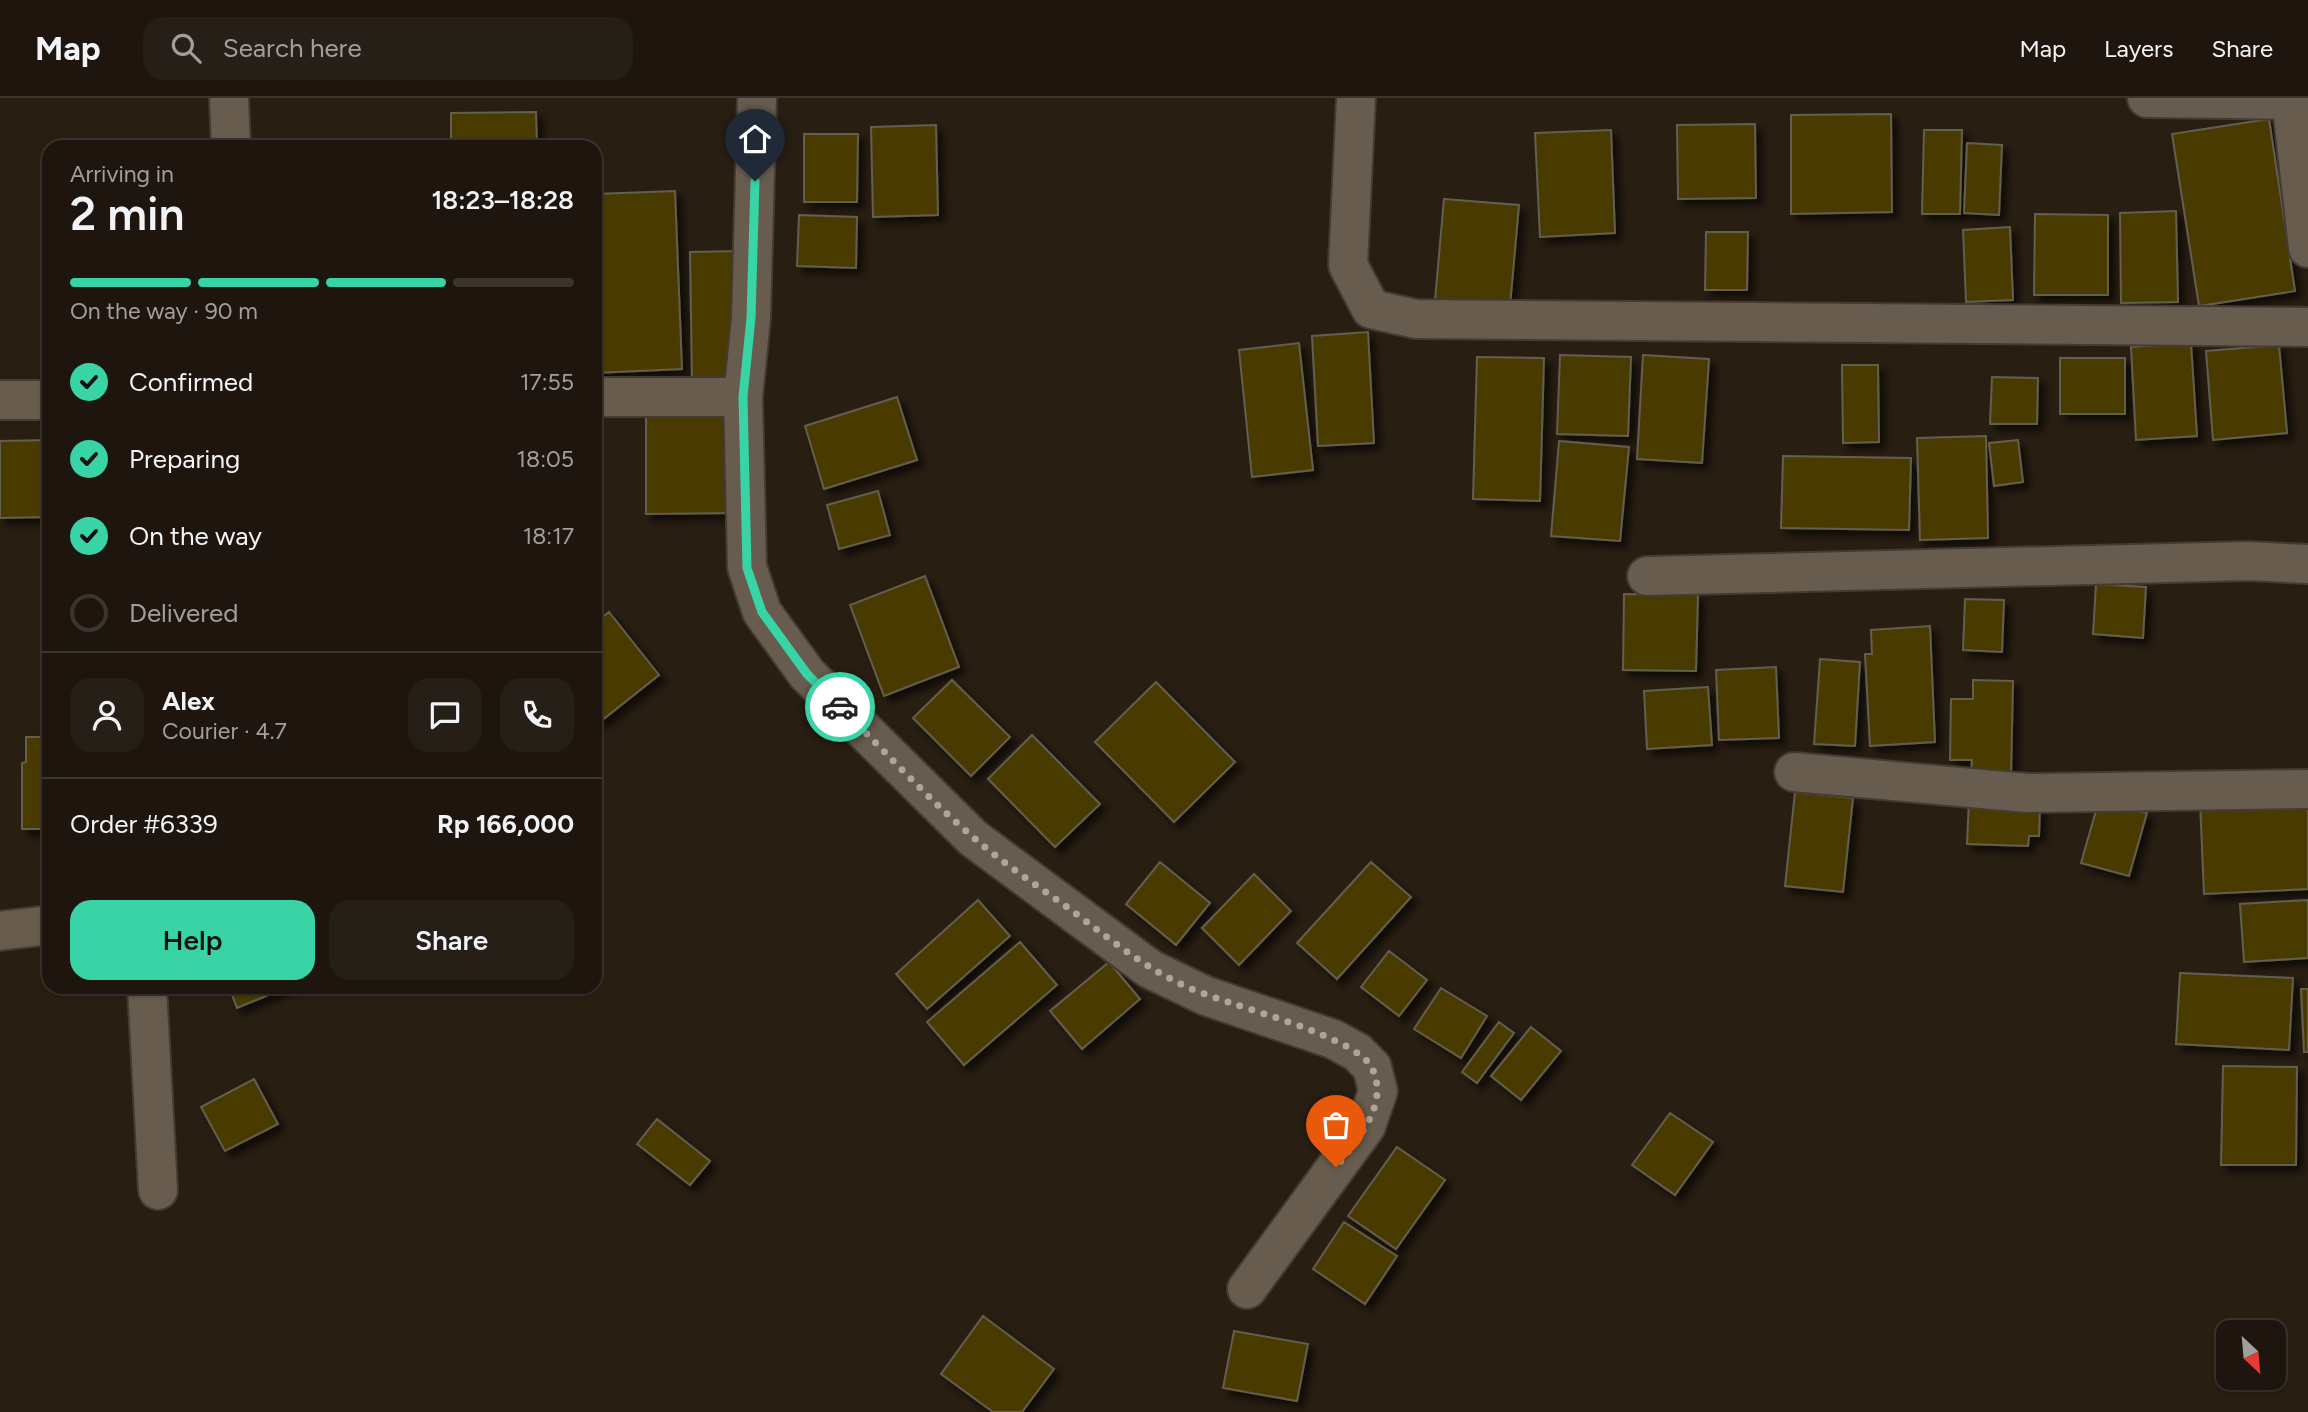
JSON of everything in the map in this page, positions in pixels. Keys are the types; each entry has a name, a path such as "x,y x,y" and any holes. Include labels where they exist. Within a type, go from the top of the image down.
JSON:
{"street":[{"path":"229,98 231,140"},
{"path":"757,98 751,318 743,397 747,568 762,612 807,674 973,838 1150,970 1206,996 1334,1039 1357,1052 1372,1067 1378,1091 1367,1126 1247,1289"},
{"path":"1356,98 1348,265 1371,309 1416,319 2308,327"},
{"path":"2147,98 2297,99 2308,248"},
{"path":"602,397 743,397"},
{"path":"0,400 42,400"},
{"path":"1647,576 2248,561 2308,564"},
{"path":"1794,772 2027,793 2308,789"},
{"path":"0,931 42,926"},
{"path":"147,994 158,1190"}],"building":[{"path":"536,112 537,140 451,140 451,113"},
{"path":"1891,114 1892,212 1791,214 1791,115"},
{"path":"2269,119 2295,291 2199,306 2172,134"},
{"path":"1755,124 1756,198 1678,199 1677,125"},
{"path":"936,125 938,215 873,217 871,127"},
{"path":"1611,130 1615,233 1540,237 1535,133"},
{"path":"1924,130 1962,130 1960,214 1922,214"},
{"path":"804,134 858,134 857,202 804,202"},
{"path":"1967,143 2002,145 1999,215 1964,213"},
{"path":"675,191 682,369 602,373 602,194"},
{"path":"1444,199 1519,205 1510,306 1435,300"},
{"path":"2176,211 2178,302 2121,303 2120,213"},
{"path":"2035,214 2108,215 2108,295 2034,295"},
{"path":"799,215 857,217 856,268 797,266"},
{"path":"2010,227 2013,300 1966,302 1963,230"},
{"path":"1706,232 1748,232 1747,290 1705,290"},
{"path":"738,251 739,378 692,379 690,252"},
{"path":"1368,332 1374,443 1318,446 1312,336"},
{"path":"1299,343 1313,470 1252,477 1239,350"},
{"path":"2191,343 2197,436 2136,440 2131,347"},
{"path":"2279,345 2287,433 2213,440 2206,351"},
{"path":"1560,355 1631,357 1628,436 1557,434"},
{"path":"1643,355 1709,359 1702,463 1637,459"},
{"path":"1477,357 1544,358 1540,501 1473,499"},
{"path":"2060,358 2125,358 2125,414 2060,414"},
{"path":"1842,365 1878,365 1879,442 1843,443"},
{"path":"1992,377 2038,378 2037,424 1990,424"},
{"path":"897,397 917,460 824,489 805,426"},
{"path":"735,411 735,513 646,514 646,412"},
{"path":"1986,436 1988,538 1920,540 1917,438"},
{"path":"42,440 42,517 0,518 0,441"},
{"path":"2018,440 2023,482 1994,486 1989,443"},
{"path":"1559,441 1629,447 1620,541 1551,536"},
{"path":"1783,456 1911,458 1909,530 1781,528"},
{"path":"878,491 890,535 839,549 827,505"},
{"path":"925,576 959,667 884,696 850,605"},
{"path":"2096,584 2146,587 2143,638 2093,634"},
{"path":"1624,594 1698,595 1696,671 1623,670"},
{"path":"1965,599 2004,600 2002,652 1963,650"},
{"path":"609,612 659,675 602,720 602,618"},
{"path":"1930,626 1935,742 1870,746 1865,654 1872,654 1871,630"},
{"path":"1820,659 1860,662 1855,746 1814,744"},
{"path":"1776,667 1779,738 1719,740 1716,670"},
{"path":"952,680 1010,737 971,776 913,718"},
{"path":"1973,680 2013,681 2011,776 1971,775 1972,760 1950,760 1951,699 1973,699"},
{"path":"1156,682 1235,762 1174,822 1095,742"},
{"path":"1708,687 1712,745 1647,749 1644,691"},
{"path":"1032,735 1100,804 1055,847 988,779"},
{"path":"26,737 42,737 42,829 22,829 22,763 26,762"},
{"path":"1795,792 1853,798 1843,892 1785,886"},
{"path":"2308,796 2308,889 2204,894 2200,801"},
{"path":"1969,799 2040,806 2039,836 2029,836 2028,846 1967,844"},
{"path":"2099,800 2147,813 2129,876 2081,863"},
{"path":"1160,862 1210,903 1176,945 1126,904"},
{"path":"1371,862 1411,897 1337,979 1297,943"},
{"path":"1254,874 1291,911 1239,965 1202,928"},
{"path":"978,900 1010,936 927,1009 896,974"},
{"path":"2308,900 2308,958 2244,962 2240,904"},
{"path":"1020,942 1057,985 964,1065 927,1022"},
{"path":"1389,951 1427,980 1399,1016 1361,987"},
{"path":"1109,962 1140,999 1082,1049 1050,1011"},
{"path":"2180,973 2293,978 2289,1050 2176,1044"},
{"path":"1441,988 1487,1016 1461,1058 1414,1029"},
{"path":"2301,989 2308,989 2308,1052 2304,1052"},
{"path":"232,994 271,994 237,1008"},
{"path":"1499,1022 1514,1033 1477,1083 1462,1072"},
{"path":"1531,1027 1561,1051 1521,1100 1491,1076"},
{"path":"2223,1066 2297,1067 2296,1165 2221,1165"},
{"path":"254,1079 278,1124 225,1151 201,1107"},
{"path":"1670,1113 1713,1142 1675,1195 1632,1165"},
{"path":"657,1119 710,1161 690,1185 637,1144"},
{"path":"1397,1147 1445,1180 1396,1249 1348,1216"},
{"path":"1344,1222 1397,1256 1365,1304 1313,1269"},
{"path":"983,1316 1054,1369 1022,1412 993,1412 941,1374"},
{"path":"1234,1331 1308,1344 1297,1401 1223,1388"}],"way so far":[{"path":"840,707 973,838 1150,970 1206,996 1334,1039 1357,1052 1372,1067 1378,1091 1367,1126 1336,1167"}],"route":[{"path":"755,181 751,318 743,397 747,568 762,612 807,674 840,707"}]}
